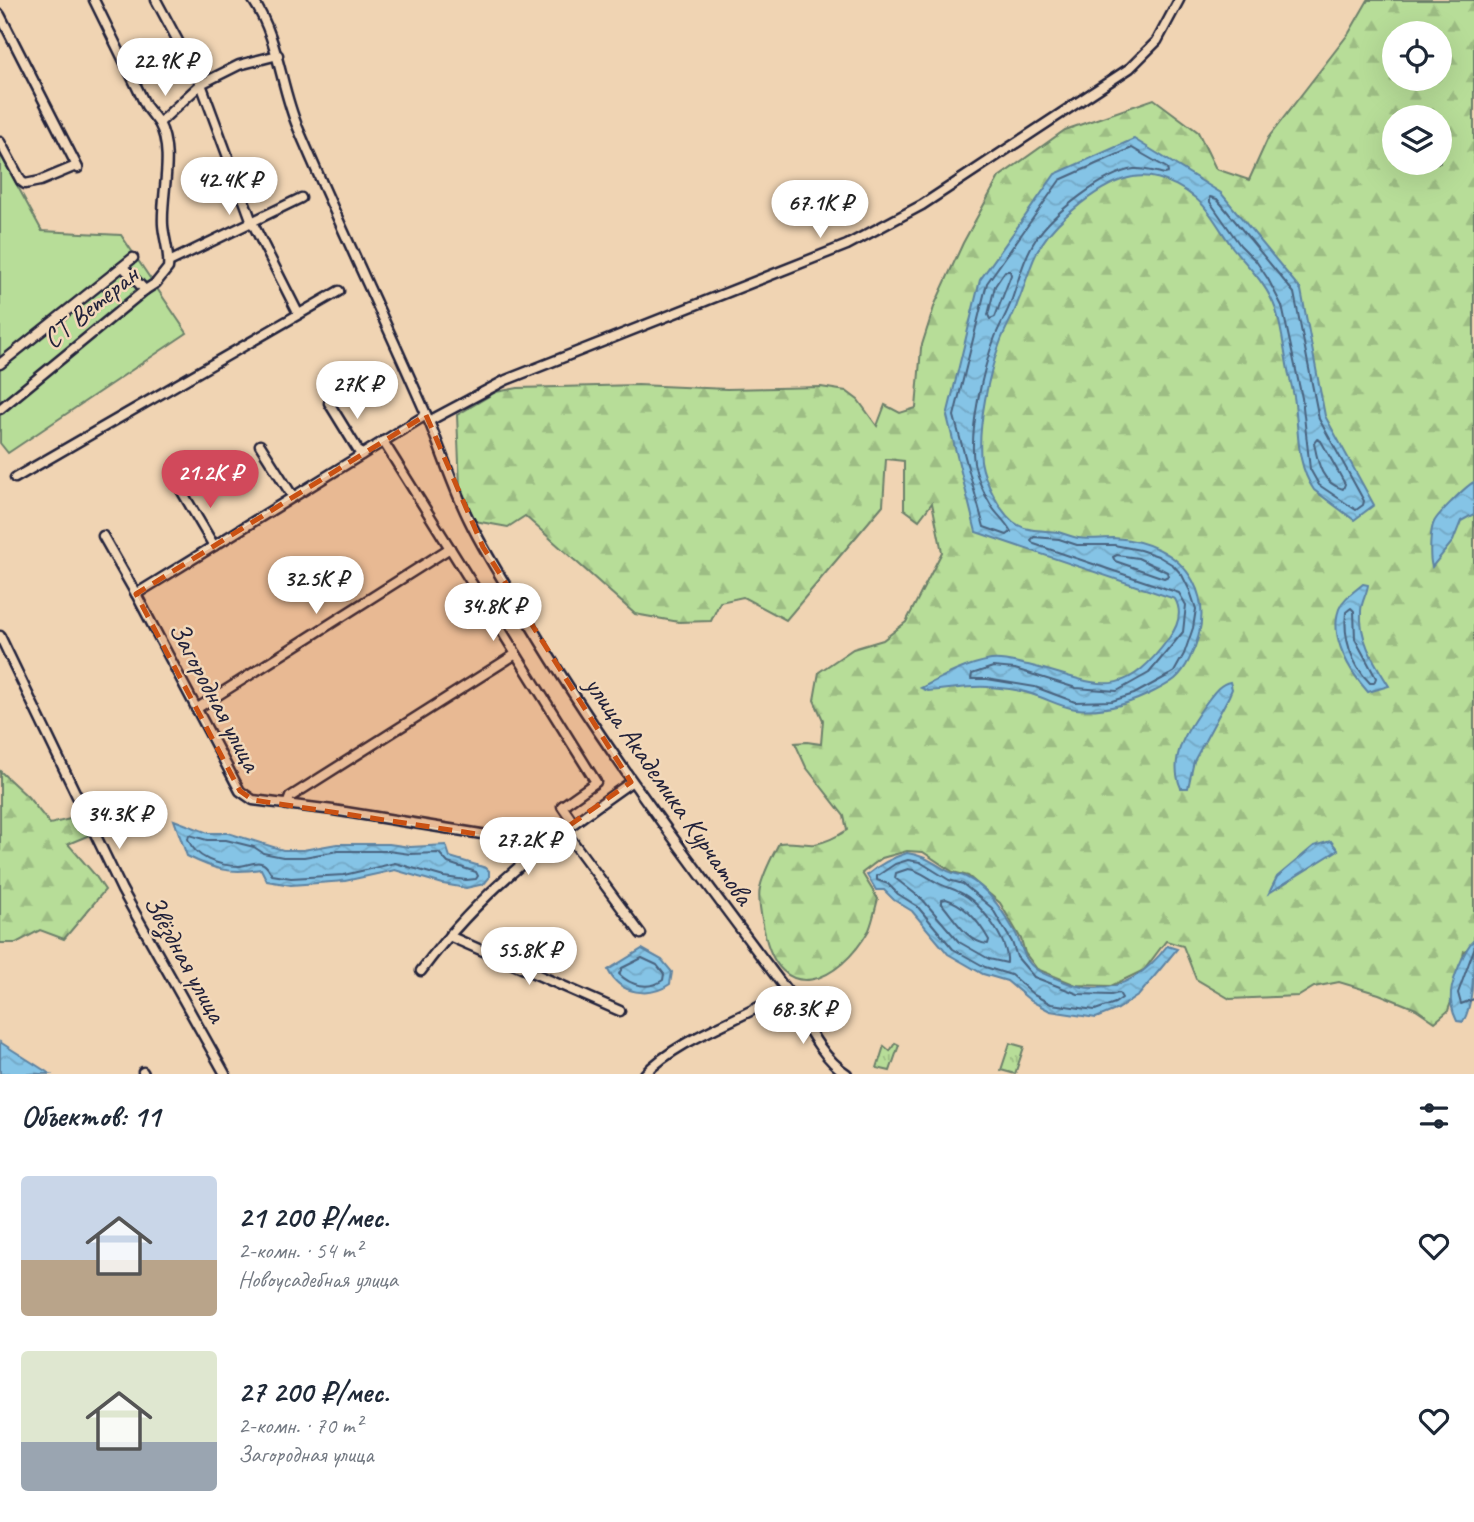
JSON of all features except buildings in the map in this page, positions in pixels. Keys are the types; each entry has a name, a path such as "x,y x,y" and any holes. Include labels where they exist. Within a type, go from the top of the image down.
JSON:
{"street":[{"path":"94,0 146,106 162,130 166,148 163,218 169,262 301,198"},
{"path":"156,0 201,84 252,222 298,313"},
{"name":"улица Академика Курчатова","path":"253,0 260,10 278,55 296,124 483,547 552,663 631,782 787,991 823,1052 848,1074"},
{"path":"136,594 383,441 427,418 506,380 847,245 882,227 961,180 1130,68 1157,41 1179,0"},
{"path":"0,15 77,167 25,184 0,142"},
{"path":"159,123 201,84 239,65 278,55"},
{"name":"СТ Ветеран","path":"0,365 133,258"},
{"name":"СТ Ветеран","path":"0,409 165,274 169,262"},
{"path":"123,267 145,290"},
{"path":"15,478 338,291"},
{"path":"329,403 361,455"},
{"path":"383,441 596,782 562,806 573,822"},
{"path":"260,445 293,497"},
{"path":"181,489 214,546"},
{"name":"Загородная улица","path":"103,536 240,791 253,800 543,844"},
{"path":"197,709 450,548"},
{"name":"Звёздная улица","path":"0,636 122,890 225,1074"},
{"path":"287,805 290,797 516,654"},
{"path":"421,971 492,889 543,844 631,782"},
{"path":"564,830 641,934"},
{"path":"449,936 620,1011"},
{"path":"645,1074 654,1064 787,991"}],"highlighted area":[{"path":"426,415 483,547 631,782 543,844 253,800 240,791 136,594"}],"green space":[{"path":"1368,0 1474,0 1474,946 1464,951 1448,1011 1435,1022 1416,1009 1339,982 1314,987 1299,996 1230,999 1196,979 1183,946 1166,941 1144,970 1111,986 1076,985 1037,969 1025,953 1021,939 1000,903 968,876 953,872 923,852 907,851 882,858 862,873 878,899 869,930 857,948 827,974 811,979 796,979 783,971 772,955 760,909 763,877 779,843 815,844 847,830 844,816 806,767 795,743 821,744 823,720 814,700 819,672 853,649 883,640 906,622 942,552 932,503 919,520 904,509 904,461 886,459 883,505 786,620 743,597 720,602 711,621 679,622 635,614 525,516 508,527 475,521 460,487 457,415 496,392 518,388 638,385 727,389 821,387 846,391 858,400 877,426 885,405 900,413 916,408 921,348 935,304 963,243 999,177 1065,130 1154,99 1198,132 1216,169 1249,180 1268,138 1349,33"},
{"path":"0,154 42,231 121,235 187,333 8,453 0,443"},
{"path":"0,771 28,797 50,824 82,816 92,834 68,844 105,890 64,939 40,930 16,943 0,943"},
{"path":"895,1043 899,1045 890,1071 877,1068 884,1046 890,1051"},
{"path":"1010,1043 1024,1047 1015,1074 1001,1070"}],"water":[{"path":"1134,139 1221,193 1301,290 1325,416 1374,505 1354,520 1314,490 1308,480 1301,459 1294,395 1276,310 1263,284 1233,248 1210,214 1195,198 1176,185 1143,176 1121,180 1094,194 1069,213 1048,235 1037,252 992,368 982,416 981,461 994,497 1005,514 1018,525 1078,538 1137,541 1159,549 1178,562 1193,581 1200,601 1200,631 1193,650 1182,671 1171,682 1136,700 1107,708 1071,708 1026,692 1001,688 974,687 928,691 921,688 963,668 996,660 1028,665 1089,682 1120,681 1135,674 1151,660 1177,624 1179,609 1175,599 976,532 947,416 980,280 1055,174"},
{"path":"1474,482 1474,514 1461,521 1453,541 1432,567 1430,544 1434,522 1465,488"},
{"path":"1363,584 1368,585 1361,608 1362,632 1389,686 1368,692 1348,664 1337,631 1341,605"},
{"path":"1230,682 1232,689 1194,761 1188,788 1181,788 1176,766 1186,733 1211,696 1219,687"},
{"path":"174,820 208,833 228,833 283,850 303,850 337,844 389,844 410,847 446,845 450,857 486,868 489,878 484,884 466,888 395,870 345,881 291,885 267,881 261,869 223,870 187,856"},
{"path":"1331,841 1338,850 1269,893 1277,877 1314,846"},
{"path":"907,853 923,857 982,887 1006,917 1025,957 1032,965 1041,972 1076,986 1091,988 1120,984 1145,970 1167,946 1177,949 1139,995 1118,1009 1096,1018 1050,1011 1031,1001 1007,981 983,974 948,954 912,911 884,890 876,890 867,875 886,862"},
{"path":"1474,940 1473,983 1469,1005 1463,1022 1457,1021 1451,1004 1452,988 1463,957"},
{"path":"642,949 662,960 672,972 670,984 654,991 636,992 620,985 613,978 608,970"},
{"path":"0,1042 50,1074 0,1074"}]}
